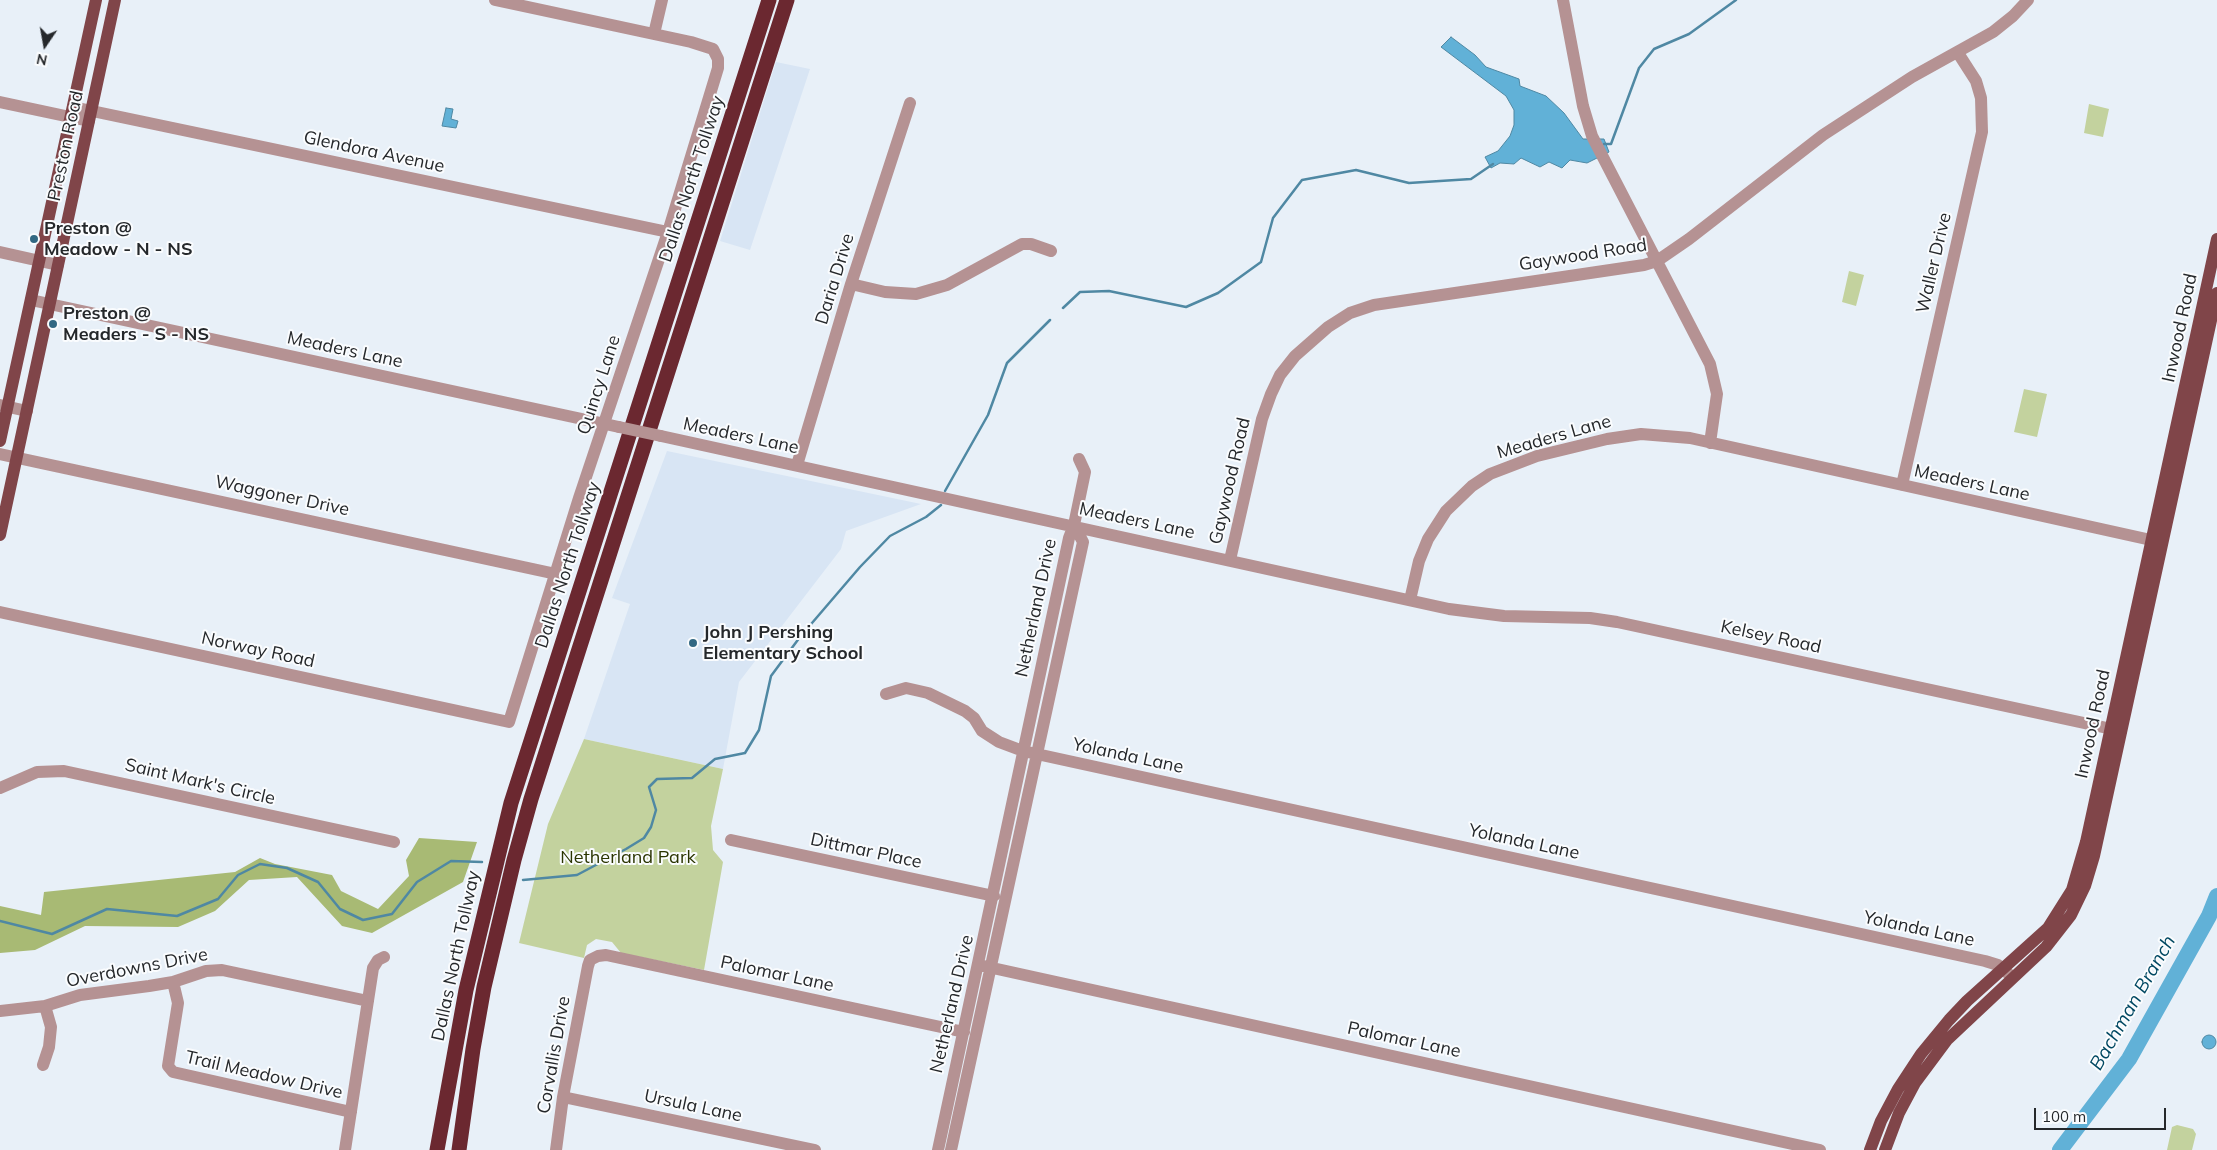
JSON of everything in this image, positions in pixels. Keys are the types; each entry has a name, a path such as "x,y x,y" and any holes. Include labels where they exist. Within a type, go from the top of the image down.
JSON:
{"highway":[{"name":"Dallas North Tollway","path":"437,1150 466,990 511,803 770,0"},
{"name":"Dallas North Tollway","path":"459,1150 471,1058 484,987 526,816 549,738 787,0"}],"main road":[{"name":"Preston Road","path":"0,442 4,406 31,300 96,0"},
{"name":"Preston Road","path":"0,535 115,0"},
{"name":"Inwood Road","path":"2185,415 2217,238"},
{"name":"Inwood Road","path":"1885,1150 1899,1113 1926,1057 1948,1020 2008,974 2048,928 2065,904 2084,870 2185,415 2217,293"},
{"name":"Inwood Road","path":"1870,1150 1881,1121 1898,1089 1926,1057"}],"street":[{"path":"495,0 535,4 654,34 662,0"},
{"path":"1563,0 1582,106 1592,136 1704,351 1714,376 1716,410 1710,442"},
{"name":"Gaywood Road","path":"1230,560 1262,419 1271,394 1280,375 1295,356 1328,327 1350,313 1374,304 1644,265 1657,261 1689,240 1823,135 1912,77 1993,32 2013,16 2028,0"},
{"name":"Quincy Lane","path":"509,722 604,424 668,232 718,68 718,59 714,50 654,34"},
{"name":"Waller Drive","path":"1902,485 1982,132 1981,98 1976,81 1958,53"},
{"name":"Glendora Avenue","path":"0,102 71,112 668,232"},
{"name":"Daria Drive","path":"797,465 851,284 910,103"},
{"path":"851,284 885,292 916,294 947,285 1022,244 1031,244 1051,251"},
{"path":"0,252 58,265"},
{"name":"Meaders Lane","path":"31,300 1074,525 1410,600 1422,553 1435,526 1459,497 1490,474 1537,456 1624,436 1664,435 1710,442 2156,541"},
{"path":"4,406 27,411"},
{"name":"Waggoner Drive","path":"0,454 556,574"},
{"path":"1074,525 1085,472 1079,459"},
{"name":"Netherland Drive","path":"938,1150 962,1071 964,1032 985,966 994,896 1023,751 1069,538 1074,525"},
{"name":"Netherland Drive","path":"951,1150 962,1071 1083,542 1074,525"},
{"name":"Kelsey Road","path":"1410,600 1494,615 1590,618 1617,622 2116,730"},
{"name":"Norway Road","path":"0,612 509,722"},
{"name":"Yolanda Lane","path":"886,694 906,688 928,693 965,711 974,718 982,731 999,742 1023,751 1985,961 2008,974"},
{"name":"Saint Mark's Circle","path":"0,788 37,772 64,771 394,842"},
{"name":"Dittmar Place","path":"731,840 994,896"},
{"name":"Palomar Lane","path":"588,966 590,960 606,955 964,1032"},
{"path":"345,1150 374,968 378,960 384,957"},
{"name":"Corvallis Drive","path":"556,1150 563,1097 588,966"},
{"name":"Palomar Lane","path":"985,966 1820,1150"},
{"name":"Overdowns Drive","path":"0,1011 45,1006 100,991 173,982 206,971 222,970 368,1001"},
{"name":"Trail Meadow Drive","path":"173,982 178,1003 168,1066 173,1072 351,1112"},
{"path":"43,1065 49,1046 51,1028 45,1006"},
{"name":"Ursula Lane","path":"563,1097 815,1150"}],"shaded area":[{"path":"776,62 810,69 750,250 720,241"},
{"name":"John J Pershing Elementary School","path":"667,451 921,504 846,531 841,549 739,682 723,769 584,739 630,604 612,598"}],"green space":[{"path":"2089,104 2109,109 2103,137 2084,133"},
{"path":"1849,271 1864,275 1856,306 1842,302"},
{"path":"2024,389 2047,394 2037,437 2014,432"},
{"name":"Netherland Park","path":"584,739 723,769 711,826 713,850 723,862 704,970 621,953 612,942 596,939 587,945 584,958 519,943 548,824"},
{"path":"419,838 477,842 463,882 372,933 342,926 297,877 249,880 215,911 178,927 85,926 35,950 0,953 0,906 41,915 44,892 235,872 260,858 275,864 332,875 341,891 378,909 409,876 406,860"},
{"path":"2177,1125 2193,1129 2196,1134 2192,1150 2167,1150 2172,1127"}],"water":[{"path":"1451,37 1475,55 1486,67 1519,79 1520,86 1546,96 1564,113 1583,139 1604,139 1609,152 1587,163 1570,160 1562,168 1549,162 1540,167 1521,158 1514,164 1500,163 1491,168 1485,157 1498,151 1510,136 1514,125 1514,110 1506,96 1441,47"},
{"path":"446,108 453,109 451,119 458,121 456,128 442,126"},
{"path":"2206,1035 2212,1035 2216,1042 2212,1049 2206,1049 2202,1045 2202,1039"}],"waterway":[{"path":"1604,144 1611,144 1639,68 1654,49 1689,34 1736,0"},
{"path":"1063,308 1080,292 1109,291 1186,307 1218,293 1261,262 1273,218 1302,180 1356,170 1409,183 1471,179 1493,164"},
{"path":"945,491 988,415 1007,363 1050,320"},
{"path":"523,880 577,875 626,849 644,838 651,827 656,810 649,787 657,779 692,778 715,759 745,753 759,730 771,676 800,637 860,567 890,536 926,517 941,505"},
{"path":"0,921 52,934 107,909 177,916 218,899 238,875 260,864 287,868 318,882 340,909 363,920 392,914 417,882 451,861 482,862"},
{"name":"Bachman Branch","path":"2060,1150 2129,1059 2209,916 2217,896"}],"place":[{"name":"Preston @ Meadow - N - NS","path":"34,239"},
{"name":"Preston @ Meaders - S - NS","path":"53,324"},
{"name":"John J Pershing Elementary School","path":"693,643"}]}
